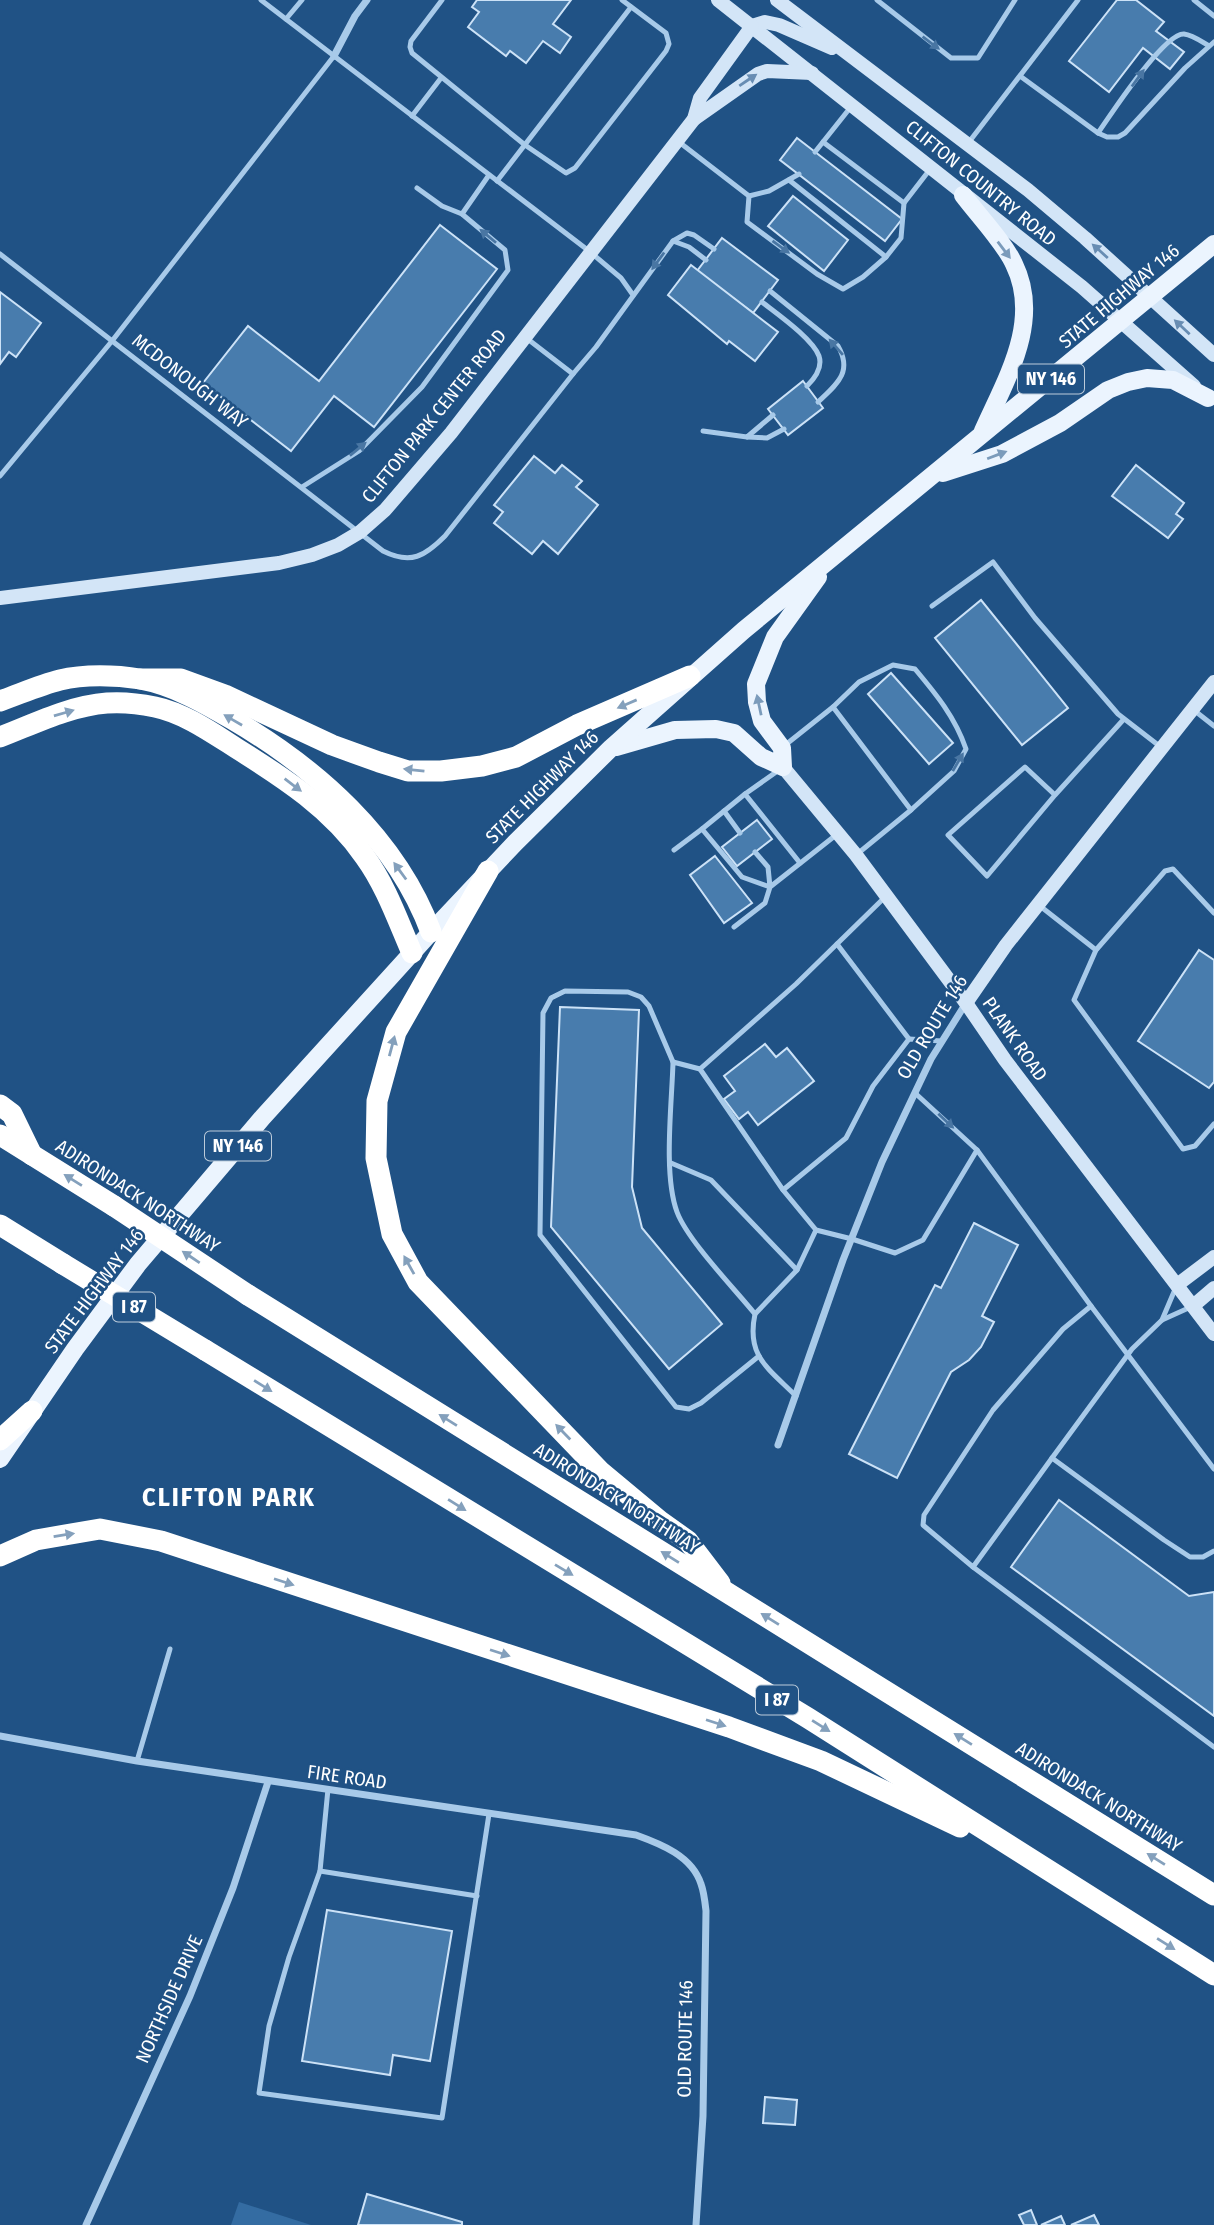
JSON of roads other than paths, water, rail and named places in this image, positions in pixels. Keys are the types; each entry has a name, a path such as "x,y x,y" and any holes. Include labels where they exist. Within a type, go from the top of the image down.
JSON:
{"highway":[{"path":"0,701 62,679 103,676 181,679 225,695 332,745 379,762 408,771 441,772 482,766 516,757 577,725 690,676"},
{"path":"140,679 192,696 289,754 326,784 357,817 405,878 431,932"},
{"path":"0,737 61,712 107,703 155,707 201,726 279,774 315,802 344,830 366,858 382,886 412,953"},
{"path":"488,871 396,1032 377,1101 376,1158 392,1234 418,1282 600,1471 688,1541 728,1593"},
{"path":"0,1105 12,1114 32,1155"},
{"name":"ADIRONDACK NORTHWAY","path":"0,1135 114,1206 248,1295 1214,1895"},
{"name":"I 87","path":"0,1227 808,1718 1214,1975"},
{"path":"0,1440 33,1411"},
{"path":"0,1556 36,1540 100,1529 161,1541 729,1727 821,1761 1047,1867"}],"main road":[{"path":"963,195 1013,262 1025,301 1024,327 1017,349 980,436"},
{"name":"STATE HIGHWAY 146","path":"0,1459 138,1264 263,1117 488,871 611,748 690,676 1214,244"},
{"path":"933,477 1002,454 1060,423 1108,390 1128,382 1147,379 1173,380 1211,401"},
{"path":"611,748 675,730 716,729 734,733 761,757 783,767 782,748 762,721 756,684 775,637 828,563"}],"street":[{"path":"334,56 355,16 367,0"},
{"name":"CLIFTON COUNTRY ROAD","path":"718,0 1082,288 1211,401"},
{"name":"CLIFTON COUNTRY ROAD","path":"777,0 967,144 1085,238 1214,355"},
{"path":"752,26 765,22 779,24 845,53"},
{"name":"CLIFTON PARK CENTER ROAD","path":"0,598 279,564 338,545 360,532 385,510 451,433 589,251 694,119 700,98 752,26"},
{"path":"694,119 758,74 767,71 812,73"},
{"name":"OLD ROUTE 146","path":"778,1445 881,1162 942,1041 1006,945 1214,682"},
{"name":"PLANK ROAD","path":"783,767 856,855 966,1003 1004,1060 1214,1334"},
{"path":"1177,1285 1214,1257"},
{"path":"1193,1306 1214,1288"},
{"name":"FIRE ROAD","path":"0,1736 268,1782 636,1835 665,1846 685,1860"},
{"name":"NORTHSIDE DRIVE","path":"86,2225 190,1996 233,1888 268,1782"},
{"name":"OLD ROUTE 146","path":"685,1860 701,1882 706,1911 703,2116 696,2225"}],"lane":[{"path":"261,0 589,251 621,278 633,295"},
{"path":"286,19 302,0"},
{"path":"442,0 411,41 410,47 419,60 560,172 566,173 571,171 669,44 666,33 622,0"},
{"path":"877,0 951,58 978,58 1015,0"},
{"path":"967,144 1078,0"},
{"path":"1194,0 1214,16"},
{"path":"497,181 631,7"},
{"path":"1020,76 1098,133 1107,137 1118,137 1212,44 1183,34 1175,36 1150,62 1098,133"},
{"path":"0,476 112,341 334,56"},
{"path":"412,116 441,78"},
{"path":"815,152 852,105"},
{"path":"677,141 750,196"},
{"path":"823,142 904,203"},
{"path":"750,196 747,222 817,274 843,289 863,277 886,257 901,238 904,203 932,168"},
{"path":"750,196 769,191 799,174"},
{"path":"462,214 489,175"},
{"path":"789,180 886,257"},
{"path":"302,487 359,451 422,387 508,270 505,250 462,214 442,206 417,188"},
{"path":"524,336 573,374 596,347 673,241 687,233 714,249"},
{"path":"673,241 689,247 706,260"},
{"name":"MCDONOUGH WAY","path":"0,254 383,551 398,559 417,557 431,550 445,536 573,374"},
{"path":"770,291 838,346 845,357 845,366 836,385 818,402"},
{"path":"761,302 805,338 819,357 820,365 816,376 807,386"},
{"path":"747,437 773,415"},
{"path":"703,431 767,438 784,429"},
{"path":"932,606 993,562 1035,618 1124,719 1161,748"},
{"path":"782,748 859,682 892,665 915,669 941,700 958,726 965,749 954,771 856,855"},
{"path":"833,707 911,810"},
{"path":"1193,709 1214,726"},
{"path":"1055,795 1025,767 948,835 987,876 1124,719"},
{"path":"674,850 783,767"},
{"path":"745,794 800,863"},
{"path":"724,811 740,833"},
{"path":"702,829 742,877 770,887"},
{"path":"770,887 839,833"},
{"path":"734,927 765,903 770,887 768,867 755,852"},
{"path":"1214,913 1173,869 1165,871 1096,950 1074,1000 1183,1149 1195,1146 1214,1124"},
{"path":"700,1069 886,896"},
{"path":"1038,904 1096,950"},
{"path":"836,944 909,1039 942,1041"},
{"path":"755,1314 699,1247 677,1212 670,1163 673,1062 649,1006 640,997 628,992 565,991 551,998 543,1013 540,1235 676,1407 689,1409 701,1403 759,1356"},
{"path":"783,1189 846,1138 873,1086 909,1039"},
{"path":"673,1062 700,1069 783,1189 816,1230 895,1253 923,1240 977,1150"},
{"path":"915,1093 977,1150 1214,1469"},
{"path":"670,1163 712,1180 797,1270"},
{"path":"796,1396 759,1356 752,1344 752,1328 755,1314 797,1270 816,1230"},
{"path":"1162,1320 1177,1285"},
{"path":"1091,1306 1063,1329 993,1410 924,1515 923,1525 973,1567 1214,1746"},
{"path":"973,1567 1128,1353 1162,1320 1193,1306"},
{"path":"1052,1458 1190,1557 1203,1557 1214,1551"},
{"path":"137,1761 170,1649"},
{"path":"328,1789 320,1871 289,1957 269,2026 259,2092 442,2118 489,1814"},
{"path":"320,1871 477,1896"}],"district":[{"name":"CLIFTON PARK","path":"229,1497"}]}
